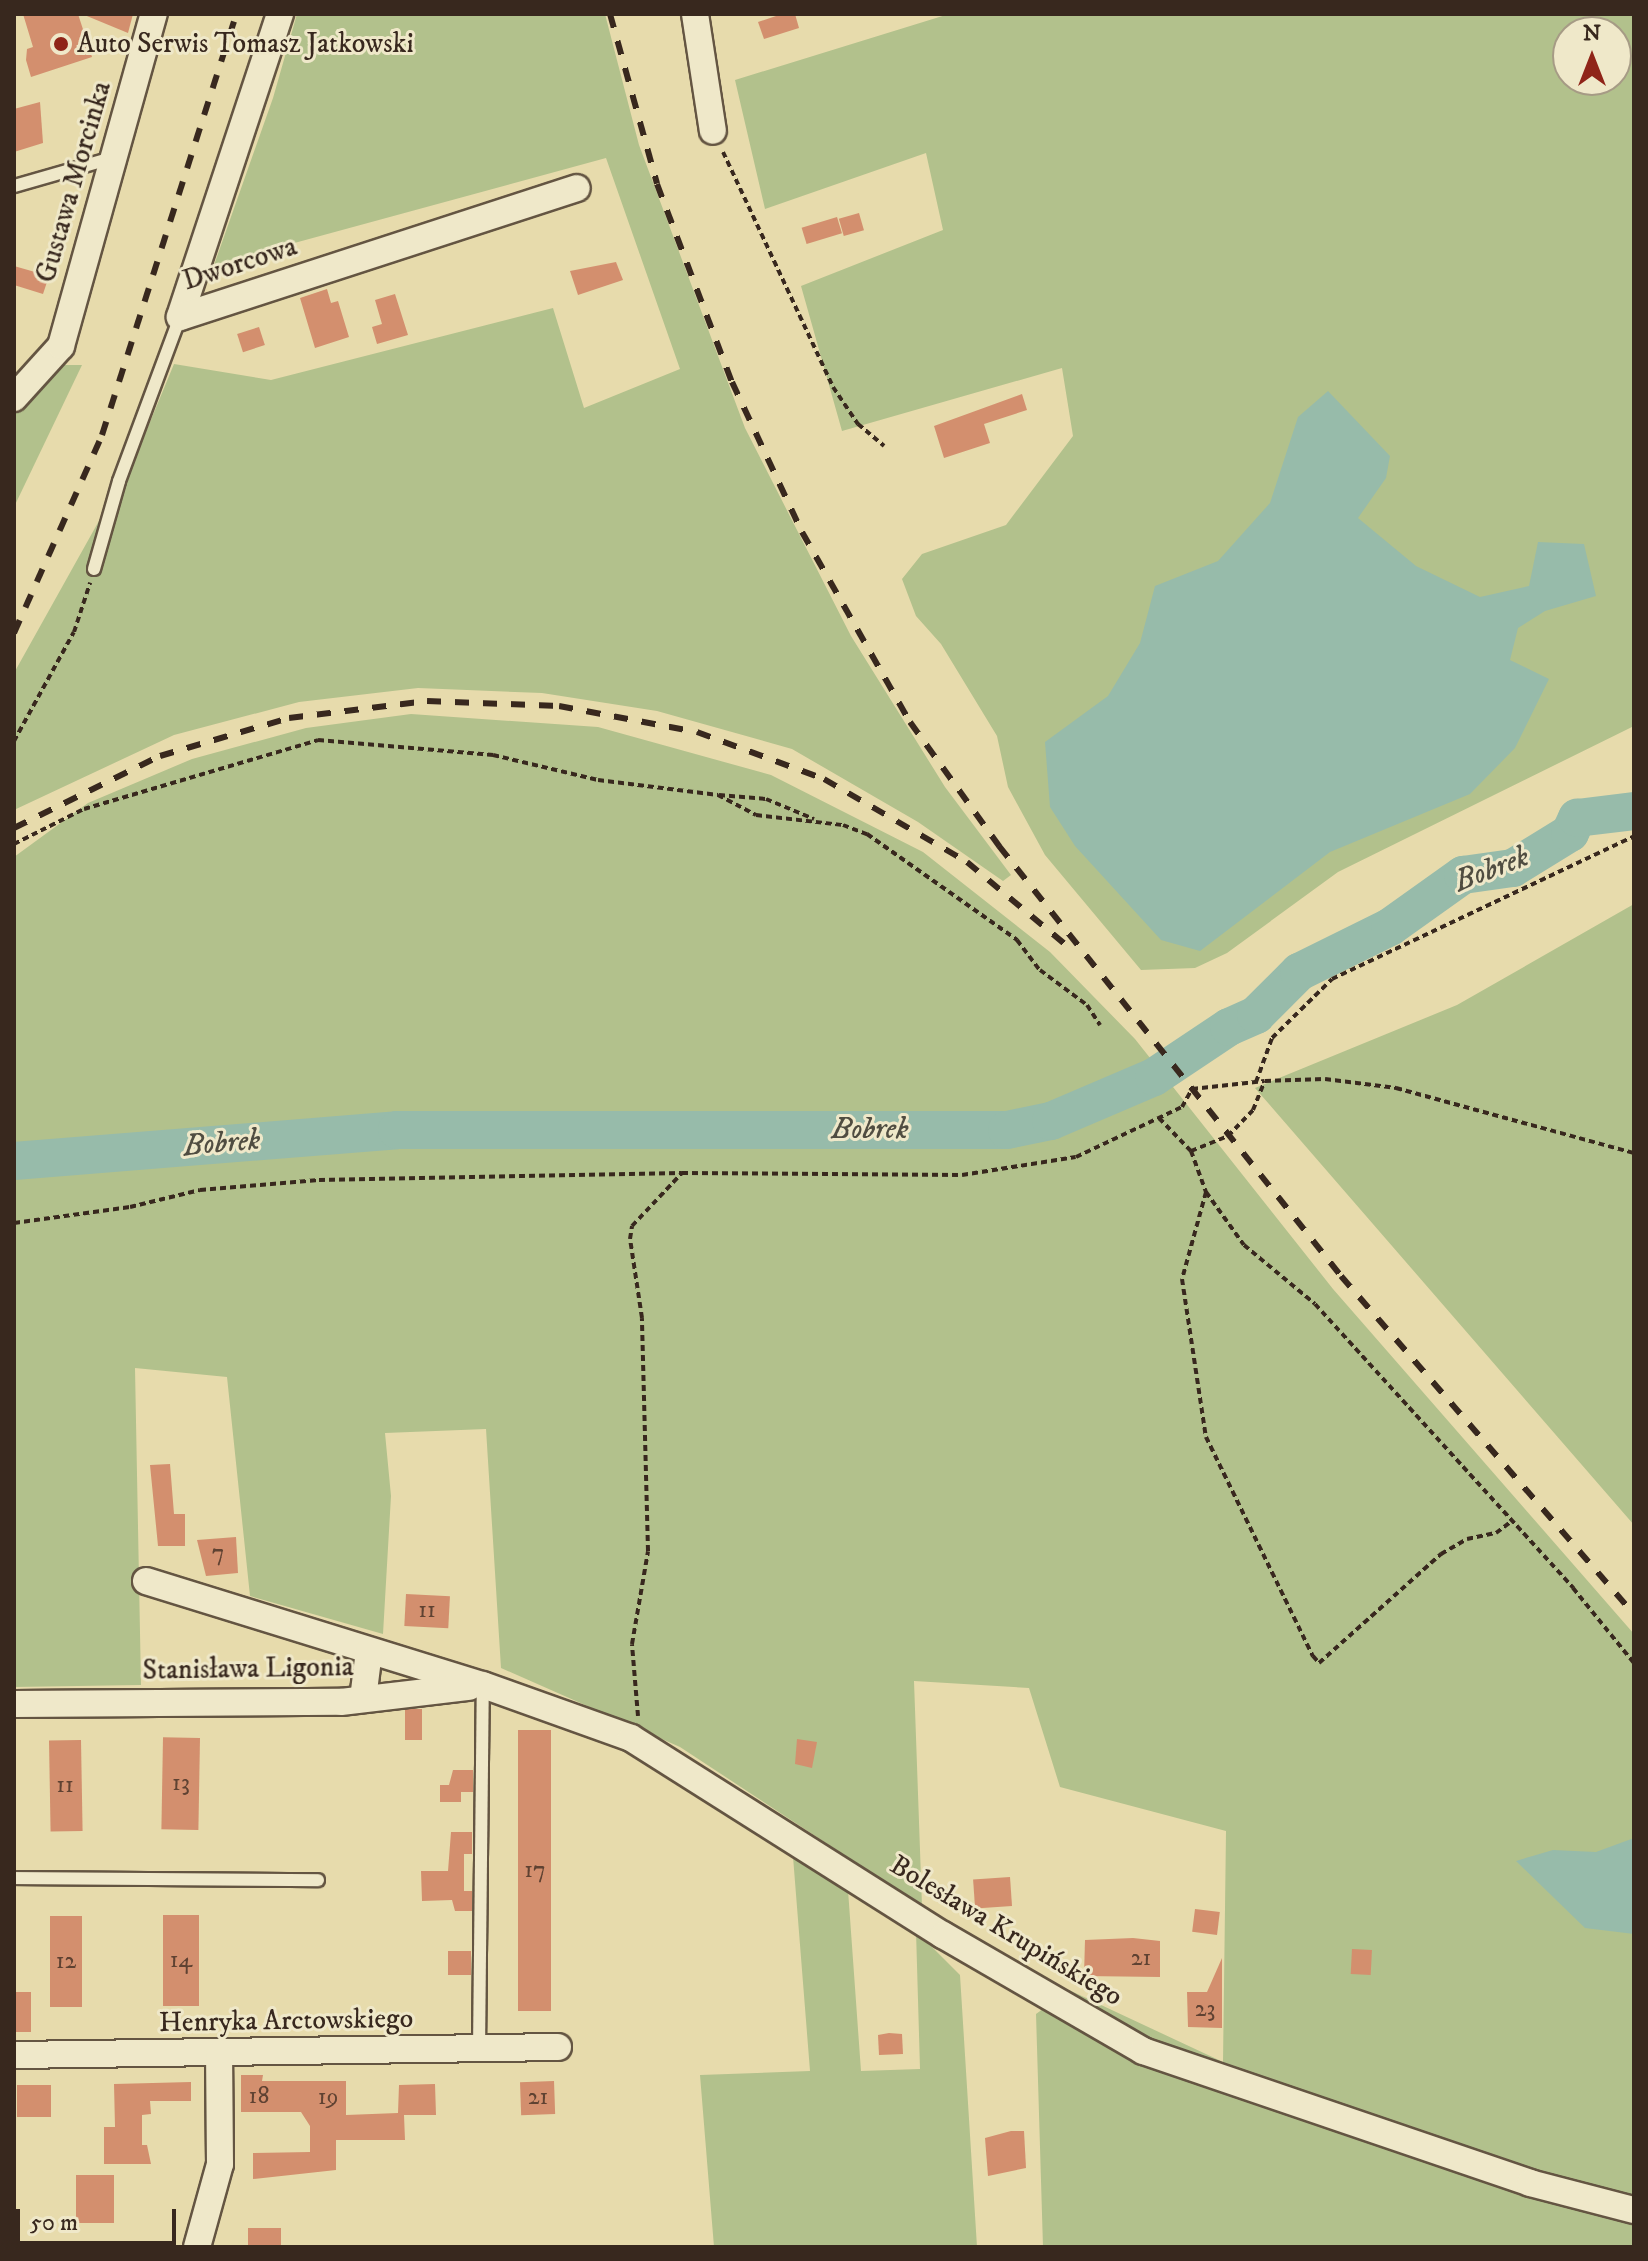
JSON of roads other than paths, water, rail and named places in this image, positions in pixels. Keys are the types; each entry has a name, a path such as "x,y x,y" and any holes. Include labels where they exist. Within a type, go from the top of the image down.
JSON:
{"street":[{"name":"Gustawa Morcinka","path":"14,398 61,346 154,14"},
{"name":"Dworcowa","path":"180,317 280,14"},
{"path":"695,14 713,131"},
{"name":"Dworcowa","path":"180,317 577,188"},
{"name":"Bolesława Krupińskiego","path":"146,1581 483,1685 631,1738 943,1935 1143,2051 1530,2183 1634,2210"},
{"path":"363,1699 369,1651"},
{"name":"Stanisława Ligonia","path":"14,1704 363,1699 483,1685"},
{"name":"Henryka Arctowskiego","path":"14,2055 219,2056 558,2047"},
{"path":"197,2247 220,2164 219,2056"}],"lane":[{"path":"14,186 115,157"},
{"path":"94,569 119,481 180,317"},
{"path":"479,2050 483,1685"},
{"path":"14,1878 318,1880"}],"waterway":[{"name":"Bobrek","path":"14,1161 397,1130 1007,1130 1051,1121 1154,1077 1229,1027 1256,1015 1299,972 1390,927 1463,875 1513,868 1570,833 1577,818 1634,811"}],"railway":[{"path":"14,633 102,435 236,14"},
{"path":"610,14 657,184 732,382 802,532 910,722 999,846 1341,1276 1634,1614"},
{"path":"14,828 160,756 289,718 427,701 559,706 697,732 824,779 967,862 1066,945"}],"place":[{"name":"Auto Serwis Tomasz Jatkowski","path":"61,44"}]}
